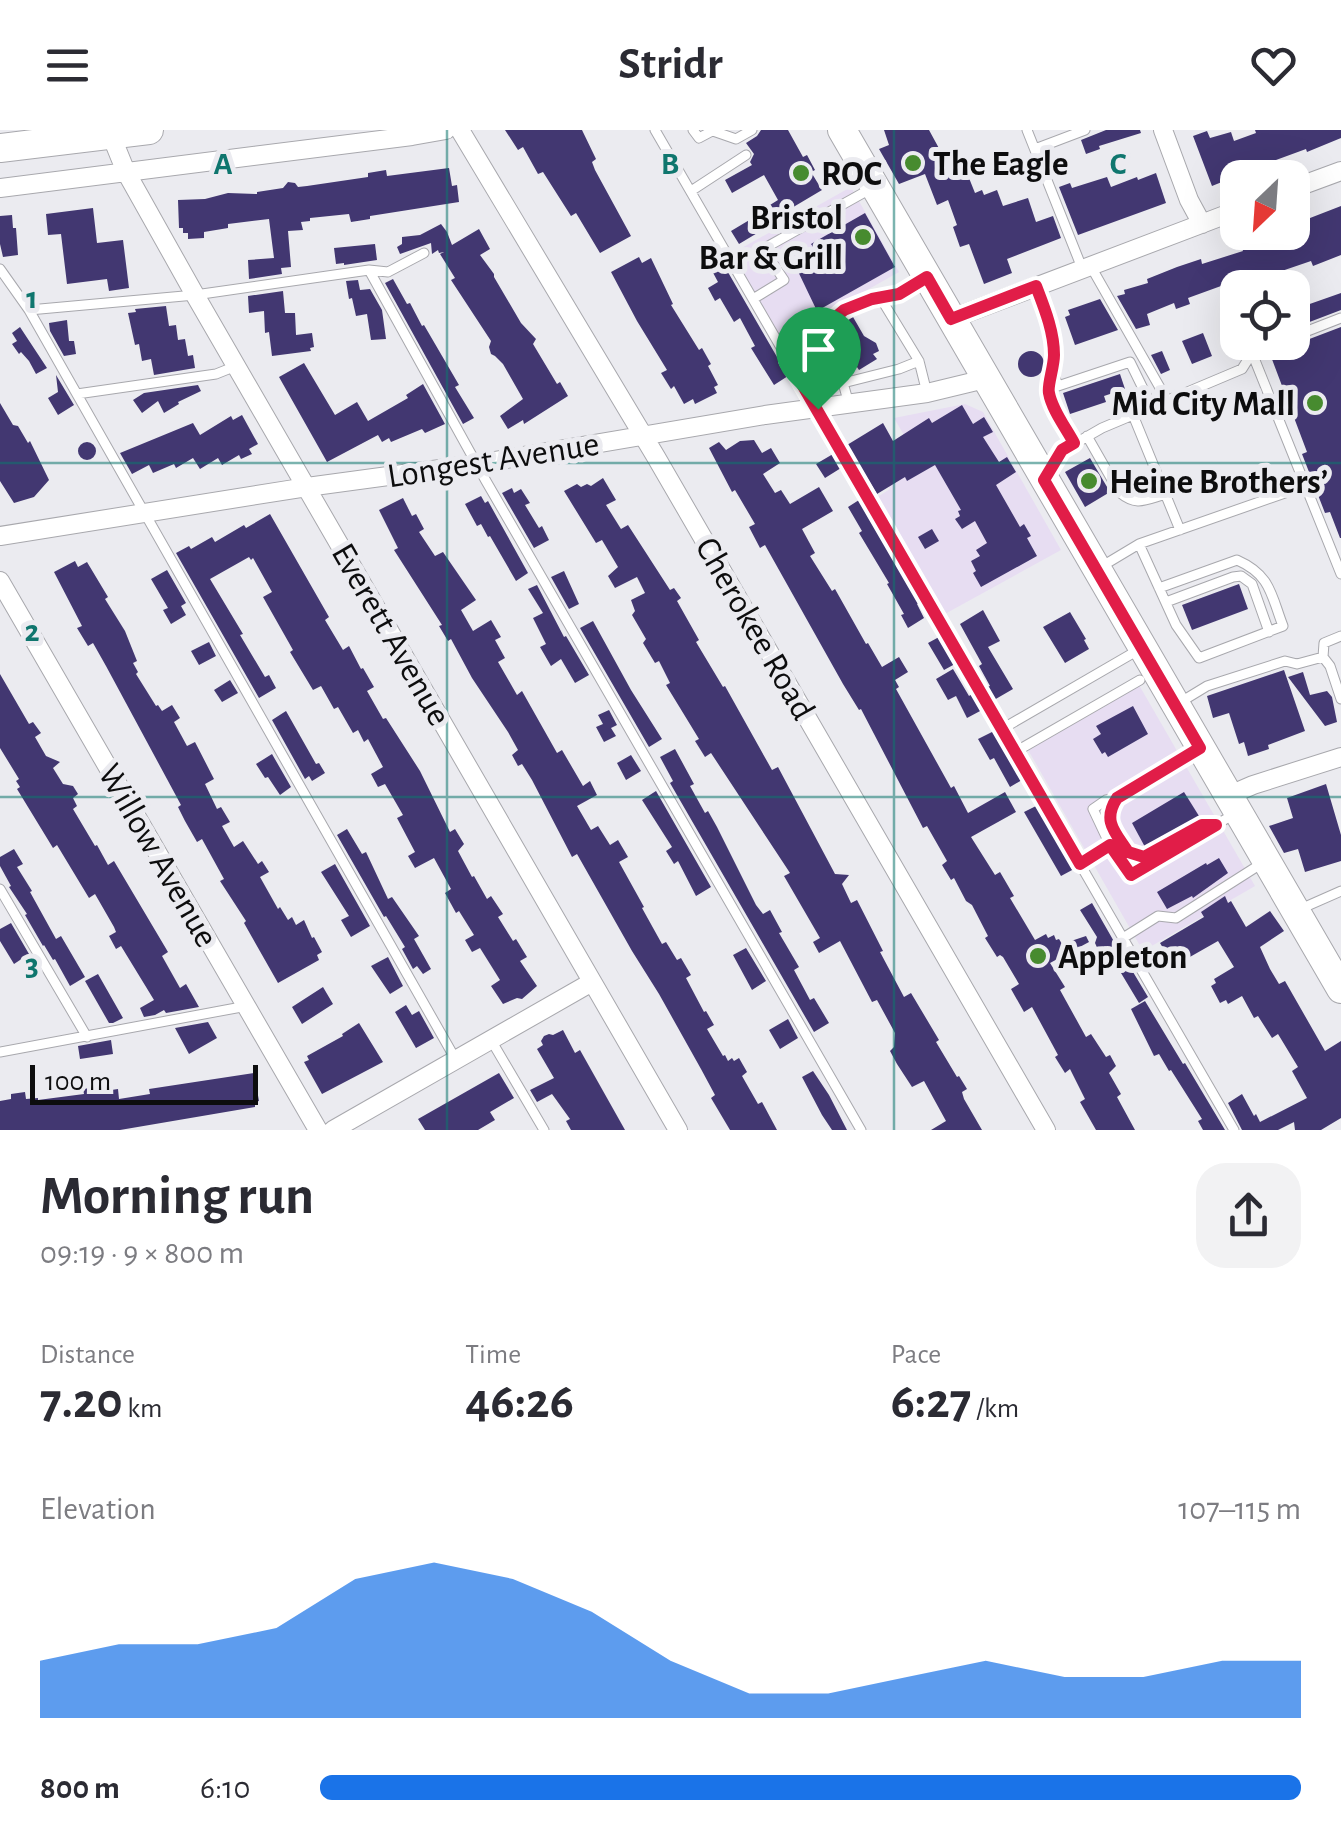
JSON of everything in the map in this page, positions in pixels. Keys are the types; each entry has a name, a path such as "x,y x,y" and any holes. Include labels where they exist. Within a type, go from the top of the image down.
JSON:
{"main road":[{"path":"0,147 68,135 149,130"},
{"path":"842,130 985,379 1048,451 1044,480 1176,704 1228,811 1266,860 1341,989"}],"street":[{"path":"0,188 446,130"},
{"name":"Cherokee Road","path":"460,130 644,436 1046,1130"},
{"path":"1163,130 1202,224"},
{"name":"Everett Avenue","path":"111,135 126,172 195,295 678,1130"},
{"path":"1310,182 1341,171"},
{"path":"951,319 1220,217"},
{"name":"Longest Avenue","path":"0,536 927,393 985,379"},
{"name":"Willow Avenue","path":"0,581 318,1130"},
{"path":"1228,811 1253,784 1341,757"},
{"path":"333,1130 592,982"}],"lane":[{"path":"655,130 753,299 793,356 818,409 1234,1130"},
{"path":"694,130 699,138 713,130 736,139 752,130"},
{"path":"1027,130 1086,267 1168,400"},
{"path":"1035,150 1085,130"},
{"path":"690,191 746,155"},
{"path":"753,299 784,280 763,249 874,186"},
{"path":"29,310 195,295 368,270 388,272 424,254"},
{"path":"0,269 29,310 456,1060"},
{"path":"368,270 861,1130"},
{"path":"793,356 823,335 830,322 844,310 899,294 927,277"},
{"path":"1036,286 1054,348 1058,386 1130,362 1152,407"},
{"path":"880,298 919,361 927,393"},
{"path":"1310,329 1341,318"},
{"path":"823,335 846,370 844,383 850,404"},
{"path":"793,356 813,374 844,383 919,361"},
{"path":"1048,451 1242,369 1248,360"},
{"path":"1255,360 1341,574"},
{"path":"77,394 216,374 236,366"},
{"path":"1054,375 1048,387 1050,399 1074,443"},
{"path":"1134,414 1180,530"},
{"path":"1087,436 1119,492 1138,503 1166,494"},
{"path":"1097,569 1139,544 1306,486"},
{"path":"1139,544 1176,625 1199,658 1284,626 1264,577 1237,560 1160,588"},
{"path":"1166,602 1241,576 1252,584 1269,632"},
{"path":"1341,636 1324,643 1323,656 1341,699"},
{"path":"1002,729 1143,648"},
{"path":"1176,704 1207,686 1286,661 1297,664 1323,656"},
{"path":"1015,752 1140,680"},
{"path":"1200,748 1093,809 1110,845 1131,875 1228,811"},
{"path":"1117,798 1110,822 1134,856 1150,856 1228,811"},
{"path":"1080,864 1110,845"},
{"path":"1123,938 1158,916 1176,918 1266,860"},
{"path":"0,889 87,1037"},
{"path":"1295,911 1341,892"},
{"path":"0,1052 247,1006"},
{"path":"492,1040 544,1130"}],"shaded area":[{"path":"851,187 899,272 780,339 731,254"},
{"path":"965,404 983,412 1061,550 943,615 876,498 890,489 882,474 915,454 894,418"},
{"path":"1139,685 1255,886 1143,951 1027,748"}],"building":[{"path":"505,130 582,130 596,159 592,162 595,170 631,236 600,253 576,213 571,216 543,172 538,174 523,147 518,150"},
{"path":"761,130 788,130 803,157 807,155 815,170 811,172 822,190 739,244 731,231 778,200 764,175 732,193 725,180 752,165 754,154 746,143"},
{"path":"884,130 929,130 941,152 948,150 957,177 967,173 975,193 982,190 984,195 997,190 1003,206 1028,198 1036,222 1053,216 1061,238 1007,259 1012,273 984,284 969,244 960,247 948,200 937,205 925,174 899,184 879,149 889,145"},
{"path":"1106,130 1141,133 1086,154 1081,140"},
{"path":"1255,130 1341,130 1341,138 1276,160 1220,160 1220,183 1212,186 1193,136 1207,131 1210,138 1231,132 1234,141 1256,133"},
{"path":"449,168 459,202 351,222 349,214 310,218 301,222 303,230 288,231 291,267 281,268 282,274 249,279 248,260 274,258 269,219 228,224 228,228 204,232 204,238 188,239 188,233 179,228 178,200 228,193 257,194 283,188 288,182 307,186 368,177 368,173 386,170 387,176"},
{"path":"1156,173 1166,203 1078,235 1059,187 1070,183 1072,188 1107,177 1111,187"},
{"path":"1341,206 1341,255 1313,266 1311,261 1285,270 1220,270 1220,286 1188,298 1190,304 1176,309 1174,303 1147,314 1150,325 1136,329 1117,296 1148,283 1147,279 1201,259 1202,264 1243,250 1310,250 1310,218"},
{"path":"93,208 97,243 123,240 129,288 109,291 107,279 67,284 61,234 48,235 46,214"},
{"path":"865,213 895,267 817,311 794,263 815,250 811,244"},
{"path":"12,215 18,255 3,257 0,216"},
{"path":"441,224 452,245 479,229 490,249 480,255 521,323 536,339 533,344 568,396 524,424 523,420 508,429 500,416 523,399 503,364 491,354 491,341 451,280 455,278 440,254 444,252 432,254 431,243 400,254 397,247 402,244 402,237 420,235"},
{"path":"375,244 377,260 336,264 334,248"},
{"path":"714,248 788,376 774,385 751,348 755,346 740,318 734,322 720,298 715,301 708,288 718,282 703,254"},
{"path":"639,257 642,263 651,258 671,305 711,364 708,366 718,385 714,387 717,393 695,404 693,399 684,404 674,386 671,389 661,373 667,370 611,272"},
{"path":"393,279 459,385 455,387 474,418 463,424 385,283"},
{"path":"358,280 360,290 370,289 382,310 386,339 371,340 367,314 356,316 346,281"},
{"path":"283,291 285,313 295,313 296,335 312,333 311,351 272,356 264,311 249,313 248,296"},
{"path":"1341,293 1341,310 1310,322 1310,304"},
{"path":"1100,299 1118,330 1075,345 1065,317 1070,315 1068,310"},
{"path":"166,306 169,326 176,325 178,340 185,339 195,368 154,375 151,359 142,361 139,344 135,345 128,313"},
{"path":"853,317 879,351 873,354 877,359 859,370 839,344 843,342 836,328"},
{"path":"67,320 69,341 74,341 76,354 64,356 49,323"},
{"path":"20,327 47,368 36,374 12,344 17,341 12,333"},
{"name":"Mid City Mall","path":"1341,327 1341,538 1330,512 1325,513 1302,454 1307,452 1272,360 1310,360 1310,339"},
{"path":"1203,333 1212,356 1192,364 1182,341"},
{"path":"1031,351 1040,355 1044,364 1040,373 1031,377 1022,373 1018,364 1022,355"},
{"path":"1162,351 1170,370 1161,374 1151,355"},
{"path":"304,363 335,415 357,402 368,421 408,398 406,395 423,384 445,424 391,442 389,438 382,442 378,435 327,462 279,377"},
{"path":"1120,374 1125,389 1104,396 1106,402 1070,414 1063,393"},
{"path":"56,375 74,405 58,415 48,398 58,392"},
{"path":"198,385 201,391 164,413 158,401 142,413 133,400 144,393"},
{"path":"0,403 13,425 30,441 49,480 34,497 14,503 0,481"},
{"path":"962,405 973,424 984,417 993,432 983,437 999,462 1007,457 1016,472 996,485 1020,527 1024,524 1031,536 1027,538 1037,556 981,587 971,561 980,556 976,550 987,543 975,521 962,529 955,519 961,510 935,465 877,494 847,445 883,423 893,441 929,418 932,423"},
{"path":"242,415 258,444 249,449 252,454 241,459 239,455 222,465 218,458 200,469 193,458 176,468 174,464 153,473 149,465 132,474 120,453 193,423 200,435 231,416 233,420"},
{"path":"754,440 762,453 771,448 780,463 763,474 775,493 781,490 790,504 819,487 833,511 802,529 815,553 810,556 832,591 835,589 882,667 899,657 908,672 895,680 899,687 896,689 968,813 1005,792 1016,812 971,837 995,875 1000,872 1014,896 1010,898 1035,940 1046,934 1048,938 1054,935 1062,944 1086,936 1089,942 1050,963 1086,1037 1091,1034 1116,1066 1109,1073 1135,1130 1096,1130 1080,1102 1085,1099 1070,1069 1065,1073 1055,1057 1058,1055 1032,1007 1024,1012 1011,989 1019,984 1003,957 997,957 972,905 942,865 947,861 927,826 923,828 861,709 765,545 760,548 749,527 755,524 735,490 732,492 709,448 719,442 726,450 740,441"},
{"path":"87,442 96,451 87,460 78,451"},
{"path":"833,454 841,468 825,478 816,464"},
{"name":"Heine Brothers’","path":"1090,458 1110,492 1085,507 1065,472"},
{"path":"603,478 616,500 606,505 621,529 628,525 670,590 674,588 681,598 677,601 699,640 696,642 772,770 778,767 835,874 849,875 842,884 851,903 857,900 904,997 911,993 939,1040 936,1042 967,1089 962,1092 964,1099 982,1130 931,1130 946,1121 924,1081 912,1087 897,1064 890,1051 895,1033 877,1000 872,1002 840,941 819,953 813,942 820,938 784,876 790,873 711,753 705,757 695,741 699,739 666,685 670,683 659,661 655,663 643,643 646,639 632,615 635,611 631,600 645,593 637,577 615,588 608,576 618,567 602,540 596,543 564,491 577,484 591,486"},
{"path":"512,488 514,493 521,489 530,503 525,505 549,540 534,548 502,493"},
{"path":"481,496 485,503 488,501 528,573 516,581 490,536 481,524 477,526 465,504"},
{"path":"403,498 412,516 416,514 424,529 419,532 435,556 443,552 476,600 461,610 473,631 491,620 501,637 495,640 505,658 498,662 517,695 522,691 557,753 562,750 583,786 590,781 597,795 577,806 591,830 598,826 610,845 618,840 628,857 619,862 642,908 662,944 666,942 677,960 681,958 691,975 686,978 714,1025 707,1029 728,1061 739,1058 747,1072 742,1076 777,1130 730,1130 711,1098 715,1095 659,994 577,854 572,857 532,780 522,764 518,766 512,755 518,750 508,732 394,550 398,548 379,510"},
{"path":"859,500 919,603 924,618 908,628 848,507"},
{"path":"270,514 329,617 325,620 343,650 349,646 374,687 367,691 383,719 386,718 420,771 450,832 455,829 464,844 458,851 472,877 487,899 491,896 503,914 498,917 527,957 520,961 537,986 522,999 503,1004 491,986 500,980 480,948 472,952 465,940 474,935 445,893 451,889 434,858 415,868 408,856 415,852 397,818 403,815 385,784 378,787 371,774 383,767 368,739 364,742 358,730 353,733 321,686 313,690 263,597 272,592 253,558 210,579 265,677 269,675 276,688 259,698 176,553 212,537 215,542"},
{"path":"932,529 939,541 925,549 918,537"},
{"path":"75,561 78,567 87,562 108,597 105,599 125,631 137,661 133,663 136,674 156,706 162,711 172,705 180,718 174,722 187,746 195,742 214,779 205,784 217,809 221,807 230,822 222,826 234,847 243,841 258,864 262,861 269,872 260,877 278,909 288,920 292,917 296,925 304,920 322,952 317,955 319,960 278,983 220,881 224,879 202,839 197,842 185,821 178,807 181,805 93,643 88,646 77,628 82,626 54,572"},
{"path":"167,570 186,603 181,606 186,615 171,624 163,610 168,608 151,579"},
{"path":"564,571 579,604 569,609 551,577"},
{"path":"1239,584 1248,609 1192,630 1182,605"},
{"path":"537,585 589,675 575,683 561,659 551,666 540,647 546,644 533,618 543,613 528,589"},
{"path":"983,610 1000,641 988,647 1013,689 994,700 979,666 982,664 960,624"},
{"path":"1070,612 1089,649 1065,663 1043,627"},
{"path":"593,621 662,739 649,747 580,628"},
{"path":"939,637 955,664 944,670 928,643"},
{"path":"209,642 216,656 199,665 191,651"},
{"path":"953,669 982,710 967,718 956,696 948,700 936,679"},
{"path":"1284,670 1305,731 1248,756 1244,742 1239,744 1229,713 1213,718 1207,696"},
{"path":"1303,672 1310,695 1327,691 1332,697 1337,722 1325,726 1288,677"},
{"path":"0,674 29,724 33,722 41,733 35,737 46,756 60,762 53,768 63,784 73,786 78,794 73,798 77,806 73,809 95,846 108,865 114,861 168,952 162,956 180,988 186,984 199,1007 166,1013 164,1010 144,1017 140,1008 154,1000 121,946 116,949 109,936 116,932 114,927 95,894 89,898 57,845 53,848 17,789 19,779 0,748"},
{"path":"230,680 238,693 222,702 214,690"},
{"path":"1133,706 1148,734 1108,757 1105,752 1102,754 1093,739 1101,734 1096,726"},
{"path":"609,710 617,725 611,728 616,736 604,742 596,727 603,724 598,715"},
{"path":"286,711 325,773 312,781 309,776 305,779 272,720"},
{"path":"994,731 1022,780 1010,787 978,739"},
{"path":"675,749 694,784 690,786 717,827 756,905 763,914 770,910 799,967 794,970 810,1000 814,998 829,1023 814,1032 670,783 673,781 660,757"},
{"path":"272,754 291,787 280,795 256,764"},
{"path":"631,755 641,771 626,780 617,763"},
{"path":"1326,784 1341,835 1341,861 1305,872 1298,849 1284,853 1269,826 1293,818 1287,798"},
{"path":"656,791 711,887 696,896 678,861 674,864 666,851 672,847 642,800"},
{"path":"1184,792 1199,816 1145,847 1132,823"},
{"path":"1036,806 1074,869 1061,876 1024,812"},
{"path":"347,829 362,854 366,852 388,899 392,897 419,936 414,939 431,969 423,974 417,966 413,969 402,949 405,947 337,835"},
{"path":"14,849 23,864 17,867 56,939 61,936 85,977 70,986 43,946 0,866 0,857"},
{"path":"1219,858 1228,873 1193,898 1167,909 1157,892"},
{"path":"335,864 370,926 351,937 341,920 349,916 321,872"},
{"path":"1225,896 1246,927 1270,911 1284,931 1260,947 1270,969 1279,984 1285,981 1325,1051 1341,1041 1341,1118 1321,1130 1295,1130 1294,1122 1278,1130 1242,1130 1228,1103 1242,1094 1260,1122 1307,1098 1292,1071 1298,1067 1278,1034 1272,1038 1258,1016 1254,1018 1242,996 1228,1004 1226,1000 1220,1003 1211,986 1216,983 1214,979 1234,967 1218,941 1174,966 1160,943 1204,917 1201,912"},
{"path":"1092,903 1116,945 1100,954 1095,943 1097,937 1080,910"},
{"path":"11,923 29,954 14,964 0,941 0,929"},
{"path":"746,948 766,981 752,990 733,955"},
{"path":"388,957 403,986 390,994 371,966"},
{"path":"1124,957 1148,997 1139,1003 1115,963"},
{"path":"98,974 123,1018 113,1023 109,1023 85,981"},
{"path":"323,987 333,1004 302,1024 292,1007"},
{"path":"1145,1001 1225,1130 1203,1130 1198,1121 1202,1119 1171,1070 1159,1054 1154,1056 1131,1009"},
{"path":"406,1005 412,1015 419,1011 434,1038 416,1048 395,1012"},
{"path":"788,1019 798,1038 780,1049 769,1030"},
{"path":"208,1022 217,1038 189,1054 175,1028"},
{"path":"359,1023 383,1062 322,1094 304,1062 309,1060 307,1056"},
{"path":"563,1030 575,1053 580,1050 625,1130 571,1130 566,1121 570,1119 552,1094 537,1102 530,1090 554,1078 537,1049 543,1045 544,1036"},
{"path":"111,1040 113,1054 80,1059 78,1046"},
{"path":"813,1071 847,1130 832,1130 822,1115 802,1077"},
{"path":"254,1073 259,1101 255,1107 120,1130 0,1130 0,1101 11,1099 11,1094 25,1092 26,1099 38,1100 84,1094 83,1089 97,1087 98,1092 118,1089 119,1099 150,1094 149,1089"},
{"path":"499,1073 514,1098 490,1112 495,1120 478,1130 425,1130 418,1119"}],"place":[{"name":"The Eagle","path":"913,163"},
{"name":"ROC","path":"801,173"},
{"name":"Bristol Bar & Grill","path":"863,237"},
{"name":"Mid City Mall","path":"1315,403"},
{"name":"Heine Brothers’","path":"1089,481"},
{"name":"Appleton","path":"1038,956"}],"route":[{"path":"927,277 951,319 1036,286 1054,348 1050,399 1074,443 1062,450 1044,480 1200,748 1117,798 1110,822 1128,852 1144,857 1202,825 1216,825 1131,875 1110,845 1080,864 818,409 788,360 823,335 830,322 844,310 899,294 927,277"}]}
